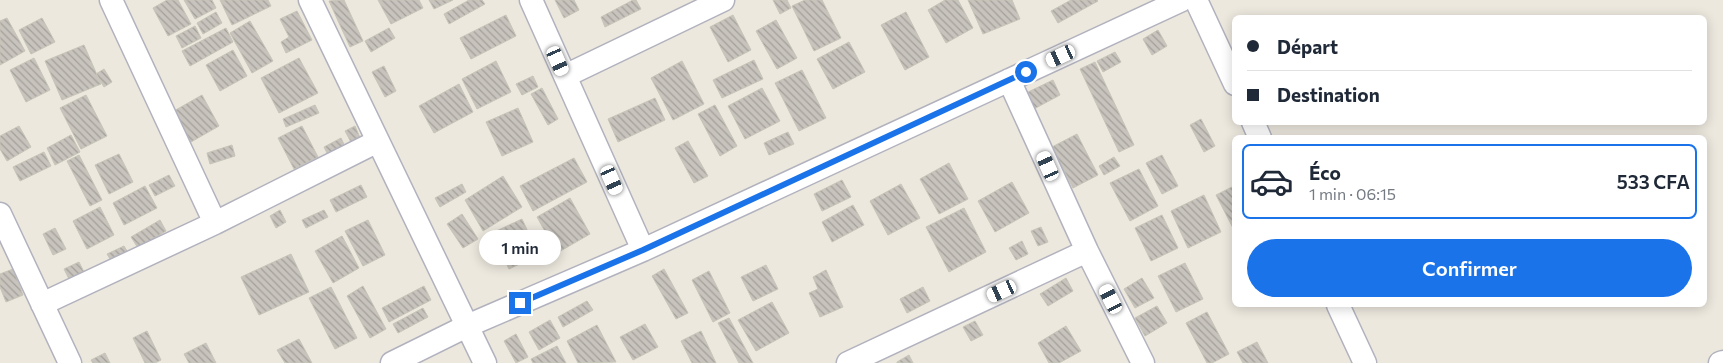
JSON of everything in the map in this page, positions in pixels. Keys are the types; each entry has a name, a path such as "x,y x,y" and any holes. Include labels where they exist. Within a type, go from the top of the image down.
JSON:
{"street":[{"path":"111,0 215,223"},
{"path":"310,0 485,363"},
{"path":"531,0 643,250"},
{"path":"565,76 723,0"},
{"path":"392,363 467,326 643,250 1182,0"},
{"path":"1196,0 1232,78"},
{"path":"1009,80 1087,251 1144,363"},
{"path":"42,304 215,223 378,141"},
{"path":"0,214 70,363"},
{"path":"848,363 1087,251"},
{"path":"1339,307 1365,363"}],"building":[{"path":"167,0 178,0 191,24 168,36 153,8"},
{"path":"184,0 212,0 216,8 195,19"},
{"path":"220,0 268,0 271,6 232,25"},
{"path":"344,0 363,41 350,47 329,1"},
{"path":"378,0 419,0 423,8 391,24"},
{"path":"429,0 453,0 434,9"},
{"path":"469,0 482,0 485,4 449,24 444,14"},
{"path":"555,0 574,0 579,10 564,18"},
{"path":"636,0 641,9 605,27 601,17"},
{"path":"773,0 787,0 791,8 780,14"},
{"path":"805,0 822,0 841,38 814,51 792,6"},
{"path":"945,0 958,0 973,28 946,43 928,10"},
{"path":"968,0 1012,0 1020,19 983,34"},
{"path":"1071,0 1098,1 1058,23 1051,11"},
{"path":"297,11 312,40 286,53 281,42 289,37 280,19"},
{"path":"216,12 222,23 203,34 197,23"},
{"path":"906,12 929,57 905,70 881,25"},
{"path":"506,15 516,36 471,59 460,38"},
{"path":"733,15 751,50 728,62 710,27"},
{"path":"7,18 25,51 0,65 0,21"},
{"path":"42,18 55,42 31,54 19,30"},
{"path":"776,20 797,58 777,69 756,31"},
{"path":"250,21 273,61 252,73 230,33"},
{"path":"195,26 201,38 182,48 176,36"},
{"path":"226,28 233,42 190,66 182,51"},
{"path":"389,28 395,38 371,52 365,41"},
{"path":"1158,30 1167,46 1152,55 1143,39"},
{"path":"849,42 865,72 833,89 817,59"},
{"path":"84,45 101,84 62,100 45,61"},
{"path":"233,50 247,76 220,91 206,65"},
{"path":"1115,52 1121,62 1103,72 1097,61"},
{"path":"34,58 50,90 26,102 10,70"},
{"path":"299,58 318,93 279,113 261,78"},
{"path":"754,60 763,79 722,98 713,80"},
{"path":"496,61 511,92 477,109 462,79"},
{"path":"682,61 704,104 673,120 651,78"},
{"path":"1095,62 1134,145 1119,152 1080,69"},
{"path":"384,66 396,91 385,97 372,72"},
{"path":"104,69 112,82 104,87 96,74"},
{"path":"802,70 826,118 799,131 775,83"},
{"path":"533,76 538,87 522,95 516,84"},
{"path":"1053,80 1060,95 1032,110 1024,94"},
{"path":"459,84 473,112 434,133 419,106"},
{"path":"542,88 558,119 548,125 531,94"},
{"path":"762,88 780,121 745,139 728,106"},
{"path":"86,95 107,136 81,149 60,108"},
{"path":"202,95 219,126 191,142 174,111"},
{"path":"655,98 665,120 618,142 608,119"},
{"path":"315,105 319,113 286,127 283,119"},
{"path":"715,105 737,146 720,156 698,114"},
{"path":"518,108 533,142 502,156 486,122"},
{"path":"1201,119 1215,146 1204,152 1190,125"},
{"path":"19,126 31,147 7,161 0,149 0,136"},
{"path":"302,126 318,157 294,169 278,138"},
{"path":"355,126 361,140 352,144 345,131"},
{"path":"788,132 794,144 769,155 764,143"},
{"path":"1077,134 1098,175 1073,188 1052,147"},
{"path":"71,135 80,152 55,165 47,148"},
{"path":"341,138 348,153 331,161 324,147"},
{"path":"688,141 708,176 694,183 675,148"},
{"path":"232,145 235,156 210,164 207,153"},
{"path":"44,152 51,166 20,181 13,167"},
{"path":"119,154 133,182 109,194 95,165"},
{"path":"79,155 102,200 90,206 67,161"},
{"path":"1162,155 1178,186 1162,194 1146,163"},
{"path":"1114,157 1120,166 1104,175 1099,166"},
{"path":"574,158 587,182 533,211 520,186"},
{"path":"949,163 968,199 939,214 920,179"},
{"path":"1139,169 1158,206 1130,221 1110,183"},
{"path":"169,175 175,186 155,196 149,185"},
{"path":"503,176 522,207 483,231 465,200"},
{"path":"842,180 851,197 822,211 814,194"},
{"path":"1012,182 1029,213 995,232 978,201"},
{"path":"462,184 466,192 440,207 435,198"},
{"path":"901,184 920,218 888,235 870,201"},
{"path":"361,185 367,197 336,212 330,200"},
{"path":"145,186 157,208 124,225 113,203"},
{"path":"1232,187 1232,226 1216,195"},
{"path":"1204,195 1221,232 1188,248 1171,211"},
{"path":"570,198 590,234 557,253 537,217"},
{"path":"853,205 864,225 832,242 822,222"},
{"path":"100,207 114,235 87,249 73,221"},
{"path":"964,208 986,252 949,272 926,227"},
{"path":"280,210 286,222 276,228 270,216"},
{"path":"324,210 328,217 306,228 302,220"},
{"path":"462,214 478,239 463,248 447,224"},
{"path":"1162,215 1178,248 1151,261 1135,228"},
{"path":"522,219 539,255 509,269 492,233"},
{"path":"160,220 166,231 138,248 131,237"},
{"path":"368,220 385,255 363,266 345,231"},
{"path":"1041,227 1048,242 1038,246 1031,231"},
{"path":"55,228 66,249 53,255 43,234"},
{"path":"342,236 359,268 333,283 315,251"},
{"path":"1022,241 1028,254 1016,260 1009,248"},
{"path":"124,246 127,251 110,259 107,254"},
{"path":"291,254 309,292 259,315 241,277"},
{"path":"79,262 84,272 69,279 64,269"},
{"path":"1185,263 1203,299 1176,312 1158,276"},
{"path":"766,265 778,289 753,301 741,277"},
{"path":"13,269 23,295 6,302 0,287 0,274"},
{"path":"664,269 688,313 676,319 652,276"},
{"path":"826,270 843,307 820,317 809,293 818,289 813,277"},
{"path":"709,271 730,313 713,322 692,280"},
{"path":"1066,278 1073,291 1048,306 1040,294"},
{"path":"1142,278 1154,298 1135,308 1124,289"},
{"path":"363,286 386,329 370,338 347,296"},
{"path":"424,286 431,300 389,322 382,308"},
{"path":"331,287 357,338 335,349 309,298"},
{"path":"923,287 930,301 907,313 900,299"},
{"path":"587,301 593,310 563,327 558,317"},
{"path":"772,302 789,333 756,351 738,320"},
{"path":"1157,306 1167,323 1145,336 1135,318"},
{"path":"423,308 428,317 398,333 393,324"},
{"path":"1207,312 1229,354 1212,363 1207,363 1186,323"},
{"path":"729,318 753,363 739,363 718,323"},
{"path":"550,320 560,338 539,350 529,332"},
{"path":"975,321 983,335 971,341 963,327"},
{"path":"645,324 658,347 633,360 620,337"},
{"path":"597,325 616,362 578,363 567,341"},
{"path":"1066,326 1081,351 1059,363 1049,363 1038,343"},
{"path":"147,331 161,360 155,363 145,363 133,338"},
{"path":"701,331 716,363 692,363 681,341"},
{"path":"516,334 528,357 516,363 504,341"},
{"path":"299,339 312,363 285,363 277,350"},
{"path":"1257,342 1268,363 1243,363 1237,352"},
{"path":"206,343 216,363 189,363 184,354"},
{"path":"557,346 566,363 533,363 531,359"},
{"path":"105,353 110,363 93,363 91,360"},
{"path":"909,355 913,363 897,363 897,362"}],"route":[{"path":"520,303 643,250 1026,72"}]}
